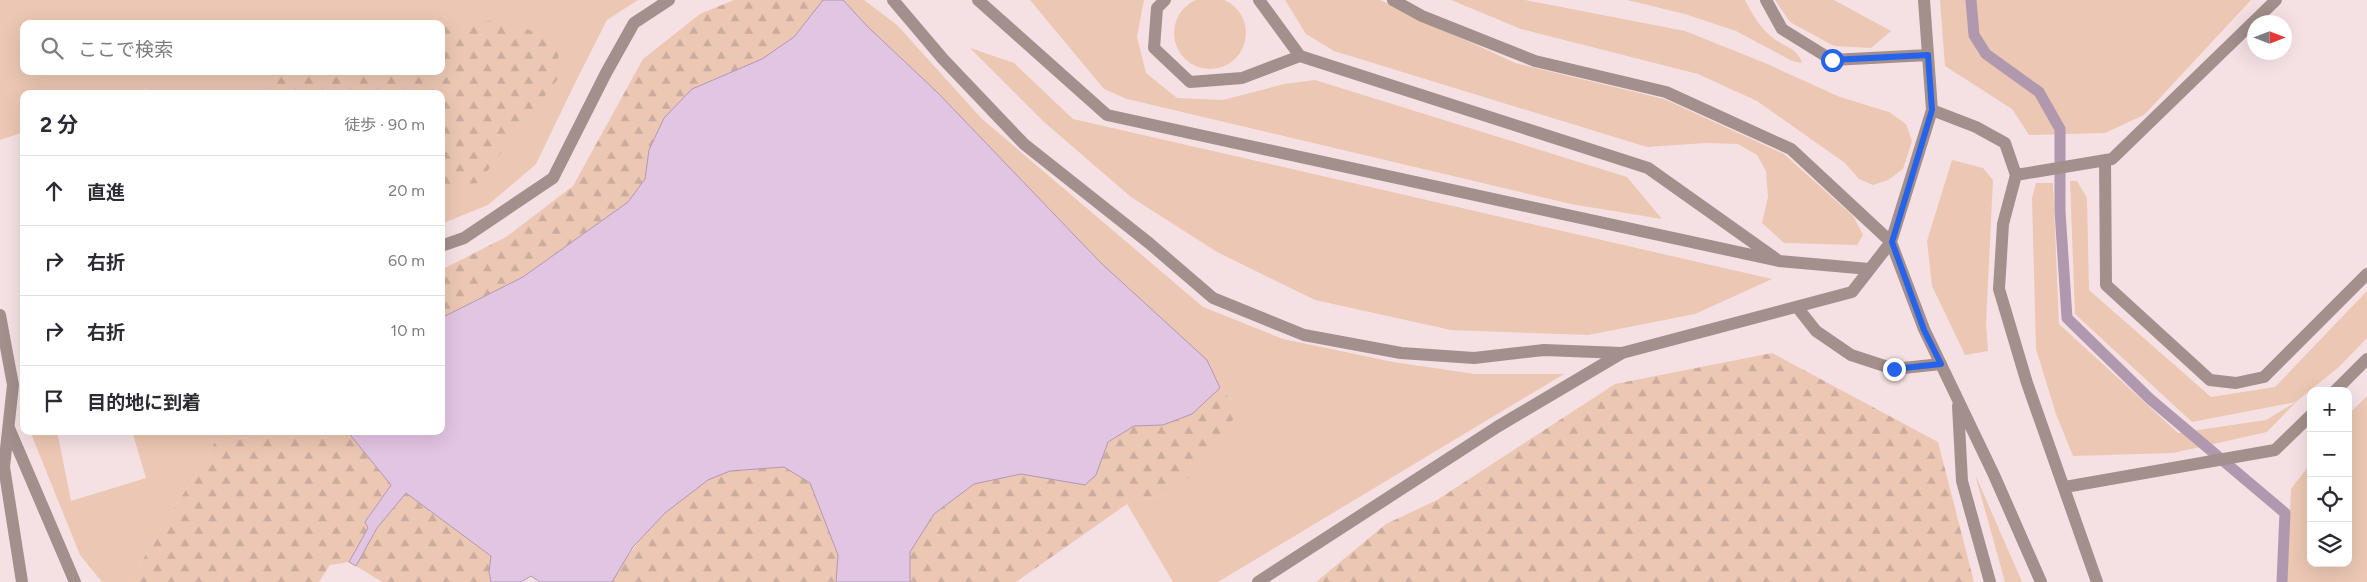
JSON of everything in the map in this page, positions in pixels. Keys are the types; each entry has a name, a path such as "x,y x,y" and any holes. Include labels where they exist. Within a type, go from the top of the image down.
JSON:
{"lane":[{"path":"445,245 464,238 553,178 606,73 634,23 670,0"},
{"path":"893,0 943,59 1024,144 1149,243 1213,298 1304,334 1402,353 1474,358 1544,350 1622,353"},
{"path":"978,0 1107,114 1779,260 1870,269"},
{"path":"1165,0 1157,8 1154,48 1190,82 1242,78 1300,56"},
{"path":"1259,0 1300,56 1648,168 1779,260"},
{"path":"1393,0 1422,16 1535,61 1666,92 1791,149 1892,242 1924,330 2041,582"},
{"path":"1766,0 1782,30 1832,60 1928,55"},
{"path":"1258,582 1497,427 1622,353 1852,292 1892,242 1932,110 1924,0"},
{"path":"2016,176 2112,159 2276,0"},
{"path":"1932,110 1976,127 2005,143 2016,176 2002,224 2000,289 2027,383 2097,582"},
{"path":"2105,160 2106,285 2210,380 2236,383 2264,377 2367,274"},
{"path":"1798,307 1816,332 1851,355 1894,369 1941,364"},
{"path":"0,315 18,384 8,426 4,467 22,582"},
{"path":"2339,387 2367,359"},
{"path":"1957,399 1962,482 1990,582"},
{"path":"2065,487 2275,450 2307,419"},
{"path":"8,426 75,582"}],"green space":[{"path":"1200,-1 1220,-1 1230,3 1240,13 1245,26 1245,40 1240,53 1230,63 1217,68 1203,68 1190,63 1180,53 1175,40 1175,26 1180,13 1190,3"},
{"path":"0,0 638,0 607,20 536,164 488,205 445,222 445,90 20,90 20,133 0,140"},
{"path":"734,0 824,0 794,37 762,59 692,89 664,118 649,150 645,179 628,202 523,277 445,316 445,268 506,237 573,186 643,59 700,14"},
{"path":"843,0 864,0 897,25 982,119 1203,307 1283,339 1393,362 1475,374 1564,374 1218,582 1173,582 1127,504 1166,494 1233,401 1220,388 1207,360 1101,263 938,93 868,27"},
{"path":"1030,0 1144,0 1137,37 1146,73 1177,98 1223,100 1284,84 1315,80 1627,177 1662,219 1571,204 1127,99 1104,89"},
{"path":"1285,0 1380,0 1515,63 1664,99 1784,154 1853,216 1863,235 1857,245 1784,243 1762,223 1768,197 1766,171 1757,155 1738,144 1706,143 1647,147 1334,51 1306,34"},
{"path":"1451,0 1525,0 1685,31 1765,63 1840,97 1889,112 1906,124 1912,141 1903,169 1888,180 1873,185 1859,179 1845,163 1757,101 1698,74 1521,29"},
{"path":"1627,0 1745,0 1764,30 1794,51 1802,63 1792,61 1736,31 1685,14"},
{"path":"1775,0 1834,0 1891,31 1871,48 1834,46 1790,22"},
{"path":"1940,0 2251,0 2144,115 2105,133 2029,135 2012,109 1945,66"},
{"path":"504,20 559,42 557,80 478,183 445,186 445,90 268,90 273,75 445,75 445,23"},
{"path":"970,48 1014,63 1073,119 1772,279 1695,314 1588,335 1451,330 1315,300 1217,252 1131,197 1044,122"},
{"path":"1952,160 1983,168 1993,180 1986,322 1988,351 1965,355 1932,286 1927,241"},
{"path":"2070,181 2077,181 2087,198 2089,290 2211,397 2275,387 2367,291 2367,338 2339,367 2314,387 2307,387 2307,393 2267,432 2173,453 2073,456 2056,414 2036,349 2032,198 2036,183 2053,183 2059,324 2178,433 2266,420 2296,402 2192,422 2075,314"},
{"path":"1772,353 1938,442 1974,582 1316,582 1386,524 1437,500 1615,384"},
{"path":"1220,388 1233,401 1234,418 1195,473 1166,494 1127,504 1016,582 910,582 910,552 934,514 974,484 1021,474 1085,484 1096,475 1108,442 1134,426 1163,425 1191,414"},
{"path":"2367,396 2367,582 2287,582 2291,489 2307,468 2307,567 2352,567 2352,411"},
{"path":"32,435 58,435 71,501 146,478 133,435 220,435 129,582 102,582 80,555"},
{"path":"220,435 350,435 391,485 365,522 368,528 349,562 330,565 319,582 129,582"},
{"path":"784,467 810,483 838,555 836,582 612,582 633,550 662,516 697,487 714,477 730,471"},
{"path":"1975,474 2022,582 2005,582"},
{"path":"406,493 492,556 489,572 491,582 382,582 356,566 377,528"}],"shaded area":[{"path":"823,0 843,0 868,27 938,93 1101,263 1207,360 1220,388 1192,414 1163,425 1134,426 1108,442 1096,475 1085,485 1021,474 974,484 934,514 910,552 910,582 836,582 838,555 810,483 784,467 730,471 708,480 665,513 633,547 612,582 540,582 531,576 521,582 491,582 489,572 491,556 406,493 377,528 356,566 349,562 368,528 365,522 391,485 350,435 445,435 445,316 523,277 628,202 645,179 649,150 664,118 692,89 762,59 794,37"}],"waterway":[{"path":"1971,0 1974,35 1986,54 2039,92 2060,129 2060,211 2067,318 2150,399 2285,513 2282,582"}],"route":[{"path":"1832,60 1928,55 1932,110 1892,242 1924,330 1941,364 1894,369"}]}
